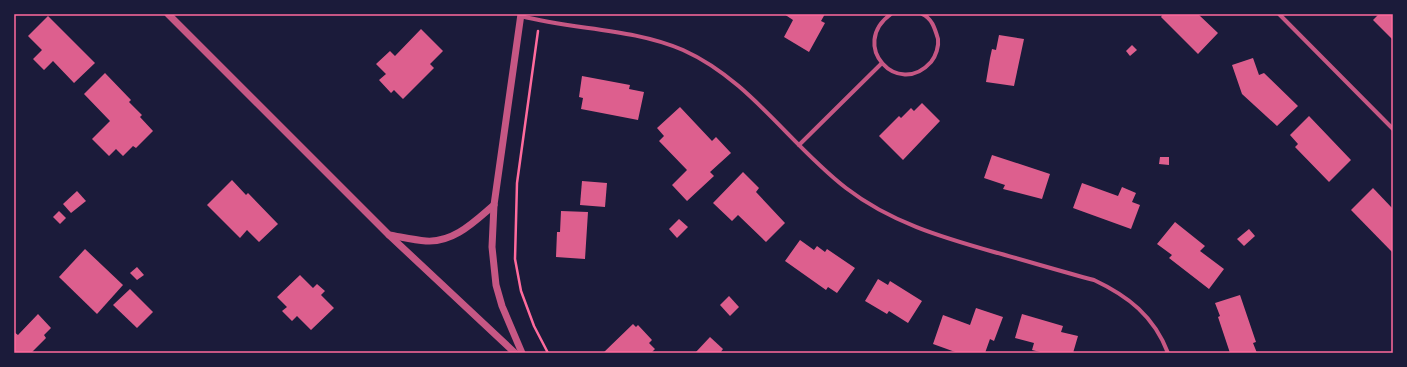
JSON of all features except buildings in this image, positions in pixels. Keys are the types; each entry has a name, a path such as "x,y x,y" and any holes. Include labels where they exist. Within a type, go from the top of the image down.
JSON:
{"street":[{"path":"168,14 389,234 516,353"},
{"path":"891,14 881,21 874,34 874,50 881,64 894,73 910,75 925,69 935,57 938,42 935,27 922,14"},
{"path":"1279,14 1393,129"},
{"path":"522,353 502,306 496,286 492,247 494,204 521,15 539,21 645,38 684,50 736,82 799,145 846,188 871,206 898,220 937,236 1094,280 1117,291 1139,308 1150,321 1164,343 1168,353"},
{"path":"799,145 881,64"},
{"path":"389,234 427,241 445,239 466,229 494,204"}],"path":[{"path":"539,21 529,104 517,183 515,259 521,291 534,326 548,353"}]}
